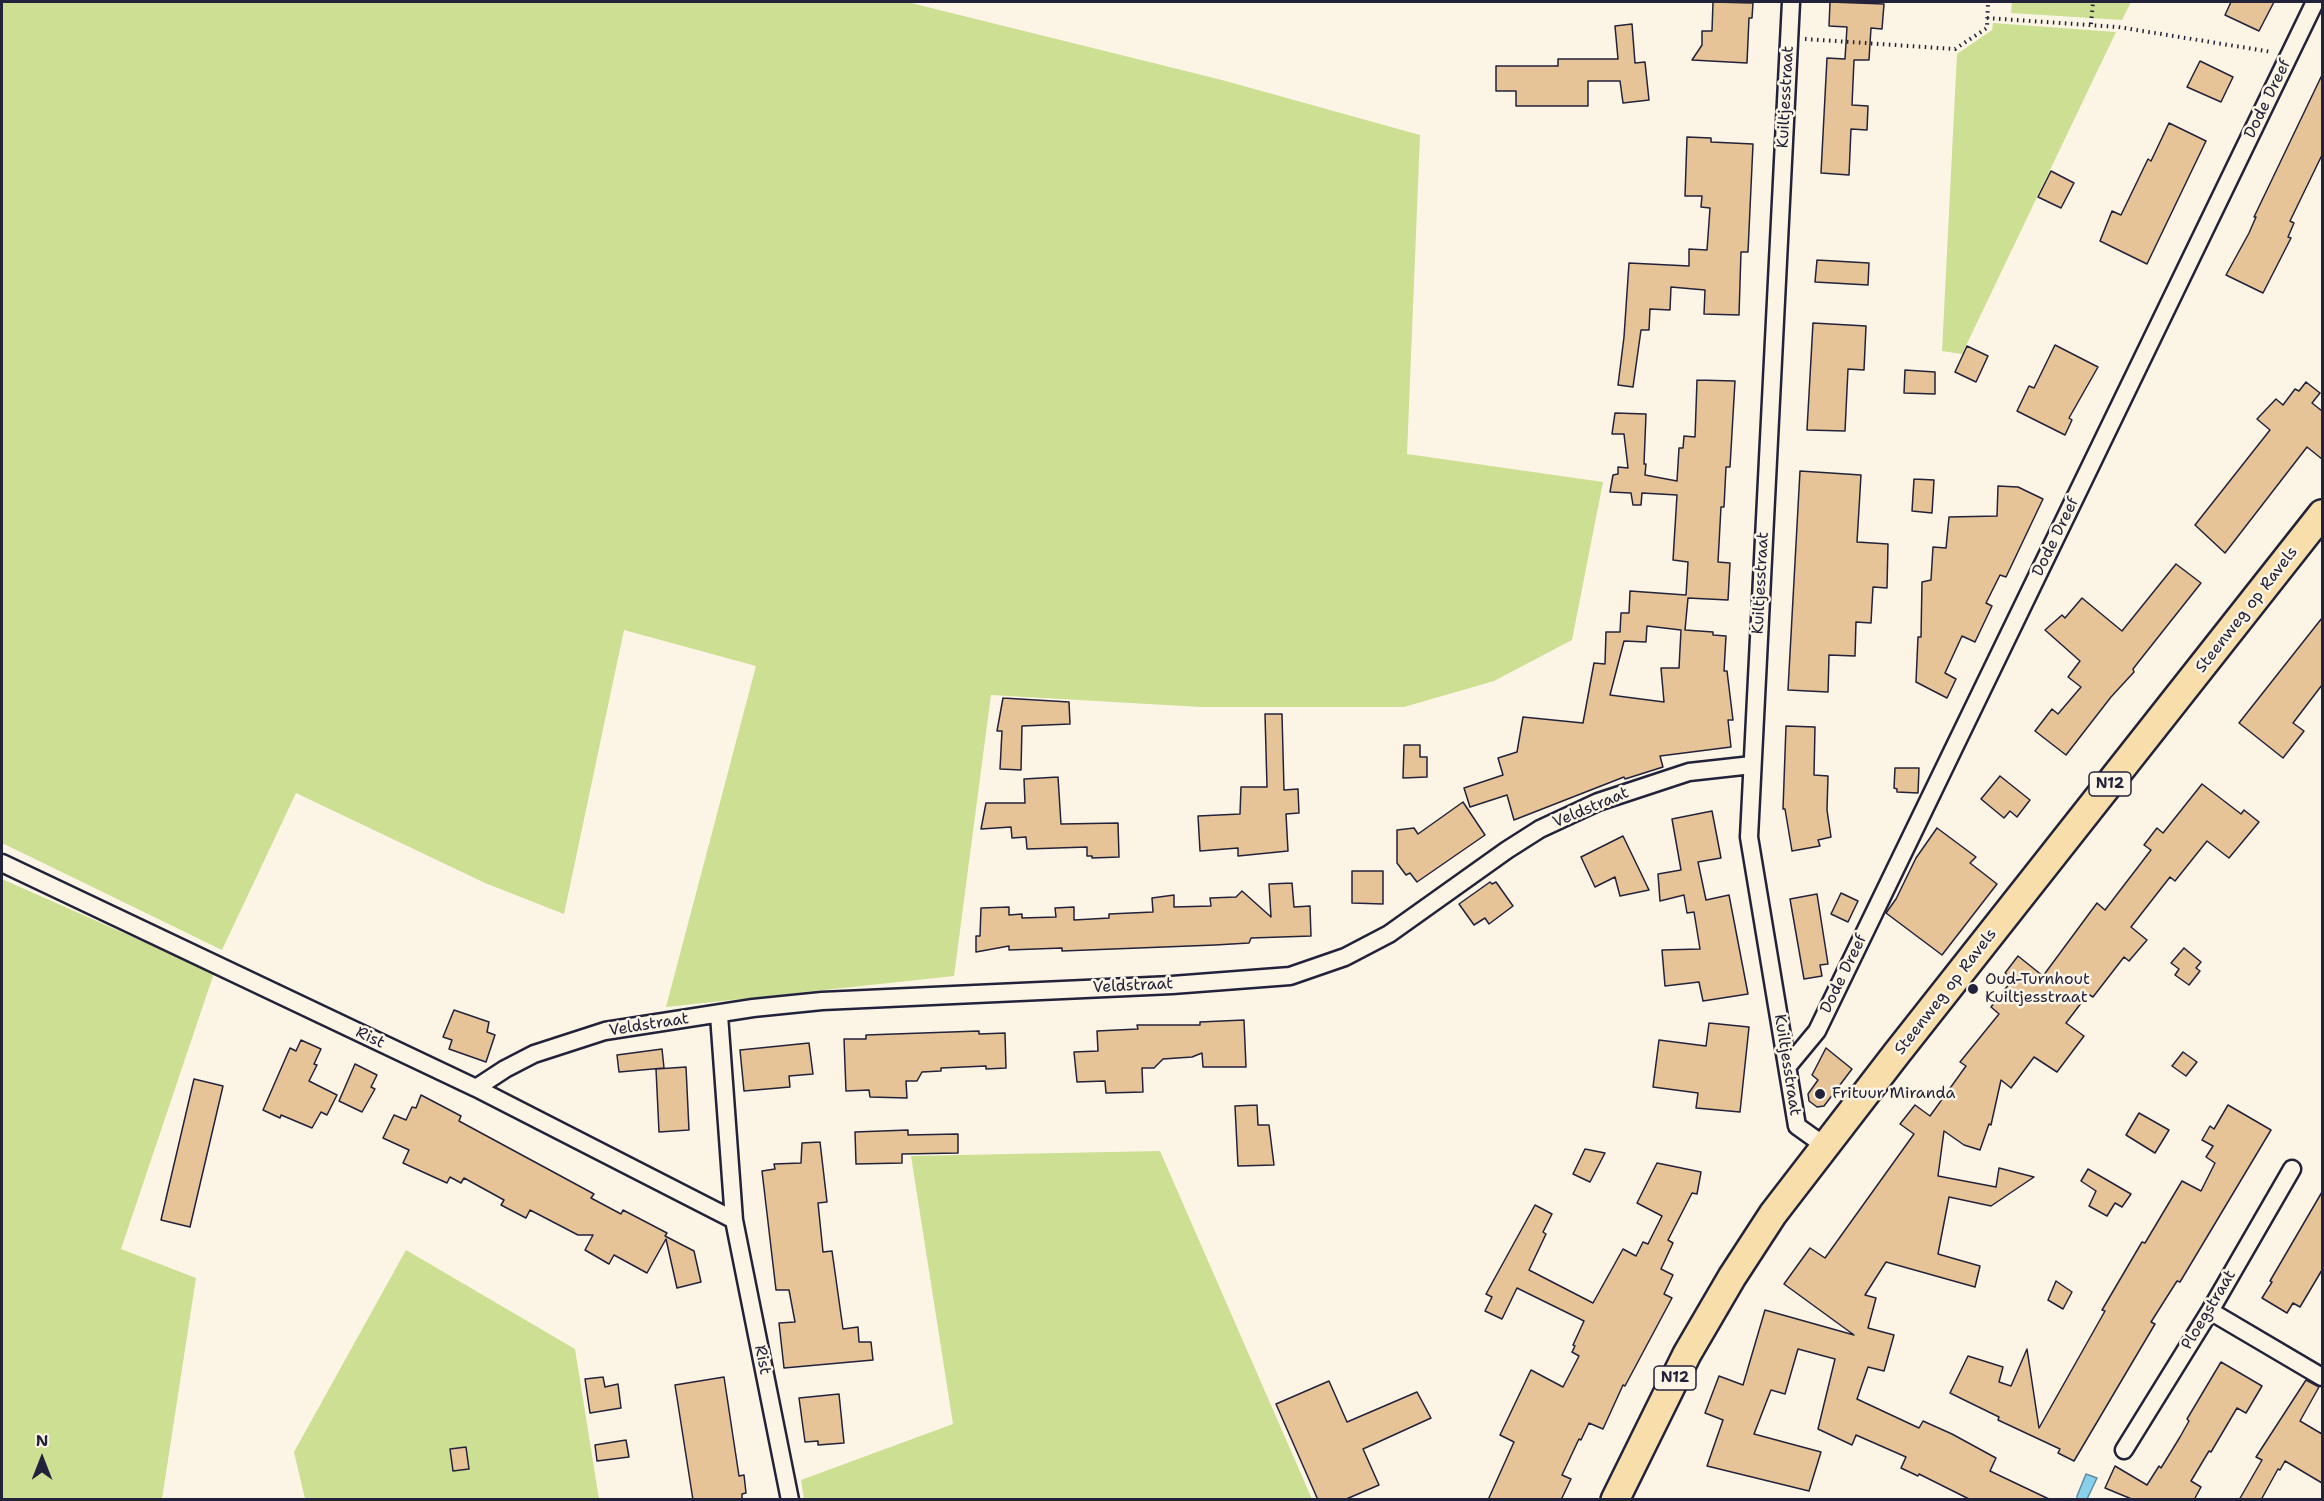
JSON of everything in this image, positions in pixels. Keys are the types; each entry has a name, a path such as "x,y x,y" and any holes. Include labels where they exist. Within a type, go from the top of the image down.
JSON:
{"main road":[{"name":"Steenweg op Ravels","path":"1615,1500 1687,1354 1732,1277 1773,1214 2322,514"}],"street":[{"name":"Kuiltjesstraat","path":"1791,2 1749,837 1797,1126 1825,1146"},
{"name":"Dode Dreef","path":"1788,1066 1817,1031 2315,2"},
{"name":"Veldstraat","path":"476,1088 534,1054 605,1031 753,1008 822,1001 1172,985 1290,976 1345,957 1389,934 1540,829 1598,802 1689,772 1752,765"},
{"name":"Rist","path":"2,863 476,1088 734,1220"},
{"name":"Rist","path":"719,1015 734,1220 790,1500"},
{"name":"Ploegstraat","path":"2124,1450 2210,1311 2292,1169"},
{"path":"2210,1311 2322,1377"}],"path":[{"path":"1790,38 1955,49 1987,28 1988,2"},
{"path":"2091,24 2093,2"},
{"path":"1987,18 2091,24 2290,54"}],"green space":[{"path":"2,2 907,2 1222,80 1420,135 1407,454 1603,482 1572,640 1494,681 1404,707 1201,707 991,695 954,976 666,1007 756,666 624,630 564,914 485,883 296,793 222,950 2,843"},
{"path":"2012,2 2131,2 2122,20 2011,13"},
{"path":"1993,23 2116,32 1962,354 1942,351 1957,54 1992,30"},
{"path":"2,879 214,973 121,1249 196,1278 162,1499 2,1499"},
{"path":"1160,1151 1312,1499 804,1499 801,1480 953,1424 911,1156"},
{"path":"406,1250 575,1349 599,1499 305,1499 294,1452"}],"water":[{"path":"2086,1474 2097,1478 2087,1499 2077,1499 2077,1496"}],"building":[{"path":"1713,2 1753,3 1752,18 1749,18 1747,63 1692,60 1702,45 1702,31 1712,31"},
{"path":"1830,2 1884,4 1882,29 1871,28 1869,60 1854,60 1852,105 1868,106 1867,130 1851,129 1849,175 1821,173 1827,58 1845,59 1847,27 1829,26"},
{"path":"2231,2 2274,2 2259,31 2225,15"},
{"path":"1632,24 1635,63 1645,62 1649,100 1623,103 1620,81 1588,81 1588,106 1516,106 1516,91 1496,91 1496,66 1558,66 1558,59 1618,59 1615,26"},
{"path":"2200,61 2233,77 2221,102 2187,87"},
{"path":"2322,75 2322,155 2290,221 2294,223 2288,237 2291,238 2263,293 2226,275 2249,233 2256,217 2254,217"},
{"path":"2169,123 2206,141 2147,264 2100,241 2112,211 2121,215 2148,159 2151,161"},
{"path":"1687,137 1711,138 1711,142 1753,144 1748,252 1741,252 1739,315 1704,314 1705,290 1671,287 1670,310 1650,309 1649,330 1641,330 1633,387 1618,385 1629,263 1689,266 1689,249 1707,250 1710,208 1701,207 1702,196 1685,196"},
{"path":"2051,171 2074,183 2061,208 2038,197"},
{"path":"1817,260 1869,263 1868,285 1815,282"},
{"path":"1813,323 1866,326 1864,370 1848,369 1845,431 1807,430"},
{"path":"2055,345 2098,367 2069,418 2072,420 2065,435 2017,411 2029,386 2034,388"},
{"path":"1967,346 1988,356 1976,382 1955,372"},
{"path":"1905,370 1935,372 1935,394 1904,393"},
{"path":"1697,380 1735,381 1730,467 1726,467 1718,562 1730,563 1728,600 1688,598 1685,630 1713,632 1713,635 1726,636 1724,671 1727,671 1733,720 1728,720 1731,747 1660,756 1663,767 1625,779 1624,777 1514,820 1507,795 1470,807 1464,788 1503,775 1498,758 1517,752 1523,717 1583,723 1594,663 1605,664 1606,632 1620,632 1621,613 1629,613 1630,591 1686,595 1688,562 1673,560 1677,495 1642,493 1641,505 1633,505 1631,493 1610,492 1613,475 1618,474 1618,467 1628,468 1624,434 1612,434 1615,413 1646,414 1645,475 1677,481 1679,448 1683,448 1684,436 1695,437","holes":["1647,626 1681,630 1679,668 1661,668 1664,702 1610,695 1624,641 1646,642"]},
{"path":"2306,382 2320,393 2312,403 2322,411 2322,459 2307,447 2225,553 2195,525 2270,430 2257,419 2276,399 2283,405 2295,389 2299,391"},
{"path":"1800,471 1861,475 1857,542 1888,544 1887,588 1873,587 1871,623 1856,622 1855,656 1829,655 1828,692 1788,690"},
{"path":"1914,479 1934,480 1932,513 1912,511"},
{"path":"1998,486 2018,487 2043,499 2006,577 2000,575 1986,603 1992,606 1975,642 1962,636 1945,673 1956,679 1947,698 1916,682 1918,637 1921,637 1922,582 1931,580 1933,547 1946,548 1949,517 1997,516"},
{"path":"2176,564 2201,583 2133,669 2134,672 2111,697 2066,755 2035,731 2052,709 2058,714 2081,687 2068,677 2080,661 2045,630 2062,615 2065,618 2082,598 2122,631"},
{"path":"2322,618 2322,685 2293,723 2304,731 2283,758 2239,723"},
{"path":"1003,698 1069,702 1070,724 1022,726 1021,770 1000,769 1002,731 997,731"},
{"path":"1265,714 1282,714 1284,790 1298,789 1299,813 1286,814 1288,851 1238,856 1238,848 1200,851 1198,816 1240,814 1241,787 1267,787"},
{"path":"1786,726 1815,727 1814,775 1828,776 1827,810 1831,837 1818,840 1820,846 1792,851 1785,809 1783,809"},
{"path":"1404,745 1420,745 1420,757 1427,757 1427,777 1403,778"},
{"path":"1895,768 1919,768 1918,793 1897,792 1894,788"},
{"path":"2000,776 2030,800 2017,817 2010,811 2004,818 1981,799"},
{"path":"1058,777 1061,824 1118,823 1119,857 1092,858 1092,856 1087,856 1087,847 1027,849 1026,837 1012,838 1011,827 981,829 986,803 1025,803 1024,779"},
{"path":"2202,784 2241,814 2244,810 2259,822 2229,858 2207,841 2175,881 2170,877 2131,927 2147,940 2129,961 2124,957 2093,997 2088,994 2066,1023 2084,1036 2057,1072 2034,1057 2011,1088 2001,1080 1991,1125 1989,1124 1980,1150 1964,1145 1944,1131 1938,1176 1996,1187 1999,1168 2034,1177 1991,1206 1949,1197 1938,1254 1980,1266 1975,1287 1886,1262 1865,1295 1876,1298 1868,1328 1894,1335 1884,1371 1868,1367 1857,1399 1919,1428 1923,1421 1952,1434 1996,1458 1990,1471 2051,1500 1971,1500 1919,1474 1918,1476 1901,1468 1906,1457 1856,1435 1852,1445 1818,1429 1835,1359 1798,1349 1785,1394 1771,1390 1754,1434 1821,1452 1809,1491 1707,1466 1723,1420 1705,1413 1719,1376 1743,1385 1765,1310 1854,1335 1784,1284 1810,1248 1825,1258 1914,1134 1900,1124 1915,1105 1930,1116 1966,1066 1960,1062 1999,1014 1991,1007 2013,979 2005,973 2018,956 2043,976 2097,903 2105,910 2151,850 2144,845 2157,828 2163,833"},
{"path":"1463,802 1485,835 1417,882 1410,873 1406,875 1397,863 1397,830 1414,828 1418,834"},
{"path":"1712,811 1721,858 1698,862 1706,900 1729,895 1748,994 1703,1001 1699,982 1665,986 1662,950 1700,949 1694,912 1687,913 1684,895 1660,901 1658,874 1681,870 1672,819"},
{"path":"1937,828 1976,857 1970,863 1997,884 1942,955 1886,913 1896,899 1916,858"},
{"path":"1623,836 1649,890 1620,896 1615,877 1595,887 1581,857"},
{"path":"1352,871 1383,871 1383,904 1352,903"},
{"path":"1490,882 1492,884 1496,882 1513,906 1489,924 1485,918 1474,925 1459,904"},
{"path":"1292,883 1294,907 1310,906 1311,936 1251,938 1249,943 1062,951 1062,948 1009,950 1009,946 976,952 976,936 980,936 981,908 1009,907 1009,915 1022,914 1022,918 1056,917 1055,908 1074,907 1074,920 1109,918 1109,914 1153,912 1152,898 1174,895 1174,907 1211,906 1210,898 1236,897 1242,891 1271,917 1269,884"},
{"path":"1841,893 1858,901 1848,922 1831,914"},
{"path":"1817,894 1828,964 1820,965 1822,976 1804,979 1790,899"},
{"path":"2184,948 2201,962 2196,968 2200,971 2189,985 2175,975 2179,969 2171,963"},
{"path":"454,1010 489,1022 487,1032 495,1035 486,1062 449,1049 452,1040 443,1037"},
{"path":"1244,1020 1246,1067 1203,1067 1202,1053 1192,1057 1163,1059 1154,1068 1142,1068 1143,1092 1106,1093 1105,1081 1077,1082 1074,1052 1098,1051 1097,1031 1138,1029 1137,1025 1200,1025 1200,1022"},
{"path":"1709,1023 1749,1027 1740,1112 1696,1108 1698,1093 1653,1087 1659,1040 1706,1046"},
{"path":"979,1031 979,1034 1005,1033 1006,1068 986,1069 986,1066 941,1068 941,1071 922,1072 917,1081 906,1081 907,1098 870,1097 869,1090 846,1091 844,1039 866,1039 866,1035"},
{"path":"301,1040 321,1049 314,1064 317,1065 309,1081 337,1095 327,1115 321,1112 312,1128 263,1110 290,1048 296,1051"},
{"path":"809,1043 813,1074 789,1076 790,1087 744,1091 740,1050"},
{"path":"1826,1048 1852,1069 1824,1106 1817,1107 1809,1101 1808,1094 1818,1080 1812,1075"},
{"path":"662,1049 664,1068 619,1072 617,1055"},
{"path":"2183,1052 2197,1062 2186,1076 2172,1066"},
{"path":"355,1064 377,1075 371,1087 375,1089 362,1112 339,1101"},
{"path":"686,1067 689,1130 659,1132 656,1069"},
{"path":"194,1079 223,1086 190,1227 161,1220"},
{"path":"421,1095 461,1116 459,1121 594,1194 591,1198 621,1214 623,1210 667,1233 665,1236 694,1251 701,1282 677,1288 666,1239 647,1273 614,1255 609,1264 585,1250 593,1235 578,1235 530,1210 526,1218 501,1205 504,1200 464,1178 461,1183 450,1177 447,1183 403,1163 409,1150 383,1138 394,1115 406,1120 412,1107 416,1108"},
{"path":"1257,1105 1258,1125 1269,1125 1274,1165 1238,1166 1235,1106"},
{"path":"2228,1105 2271,1130 2180,1282 2177,1281 2151,1322 2155,1324 2074,1461 2058,1453 2060,1449 1998,1420 1999,1417 1950,1393 1968,1356 2003,1367 1999,1382 2011,1386 2027,1349 2039,1428 2105,1311 2102,1310 2142,1242 2145,1243 2182,1181 2201,1191 2215,1163 2206,1157 2213,1146 2202,1140 2210,1126 2214,1129"},
{"path":"2139,1113 2169,1130 2155,1153 2126,1135"},
{"path":"908,1130 908,1135 958,1134 958,1153 902,1154 902,1163 856,1164 855,1132"},
{"path":"820,1142 827,1202 818,1203 823,1252 832,1251 843,1329 858,1327 859,1342 871,1342 873,1360 784,1368 779,1323 795,1322 789,1290 776,1290 762,1171 775,1169 774,1164 801,1163 802,1143"},
{"path":"1585,1149 1605,1153 1590,1182 1573,1174"},
{"path":"1657,1163 1701,1172 1697,1194 1692,1193 1668,1240 1673,1243 1661,1269 1673,1275 1664,1294 1672,1298 1625,1386 1623,1385 1603,1429 1589,1423 1581,1440 1579,1439 1562,1475 1571,1479 1561,1500 1488,1500 1514,1442 1500,1435 1531,1370 1563,1387 1579,1356 1572,1352 1575,1346 1573,1345 1584,1321 1517,1288 1502,1319 1485,1311 1492,1297 1486,1294 1535,1205 1552,1214 1543,1232 1546,1234 1529,1270 1593,1303 1623,1249 1636,1256 1643,1242 1648,1244 1662,1216 1637,1203"},
{"path":"2088,1169 2131,1194 2122,1207 2115,1203 2107,1216 2089,1206 2096,1191 2081,1181"},
{"path":"2322,1192 2322,1270 2300,1307 2293,1303 2287,1313 2262,1298"},
{"path":"2056,1281 2072,1292 2063,1309 2048,1300"},
{"path":"2221,1362 2262,1386 2246,1413 2237,1408 2191,1481 2201,1487 2194,1500 2134,1500 2105,1488 2115,1466 2147,1485 2159,1466 2161,1468 2180,1437 2189,1421 2187,1419"},
{"path":"603,1377 605,1387 618,1384 621,1408 590,1413 585,1379"},
{"path":"724,1377 739,1476 744,1475 746,1493 742,1494 742,1500 693,1500 675,1385"},
{"path":"2306,1380 2319,1387 2300,1421 2322,1434 2322,1483 2285,1461 2261,1500 2239,1500 2262,1460 2256,1457"},
{"path":"1329,1381 1347,1422 1417,1392 1431,1418 1363,1449 1379,1485 1344,1500 1318,1500 1276,1404"},
{"path":"839,1394 844,1443 818,1445 818,1441 805,1442 799,1398"},
{"path":"626,1440 629,1457 597,1461 595,1445"},
{"path":"466,1447 469,1469 453,1471 450,1449"}],"place":[{"name":"Oud-Turnhout Kuiltjesstraat","path":"1973,989"},
{"name":"Frituur Miranda","path":"1820,1094"}]}
